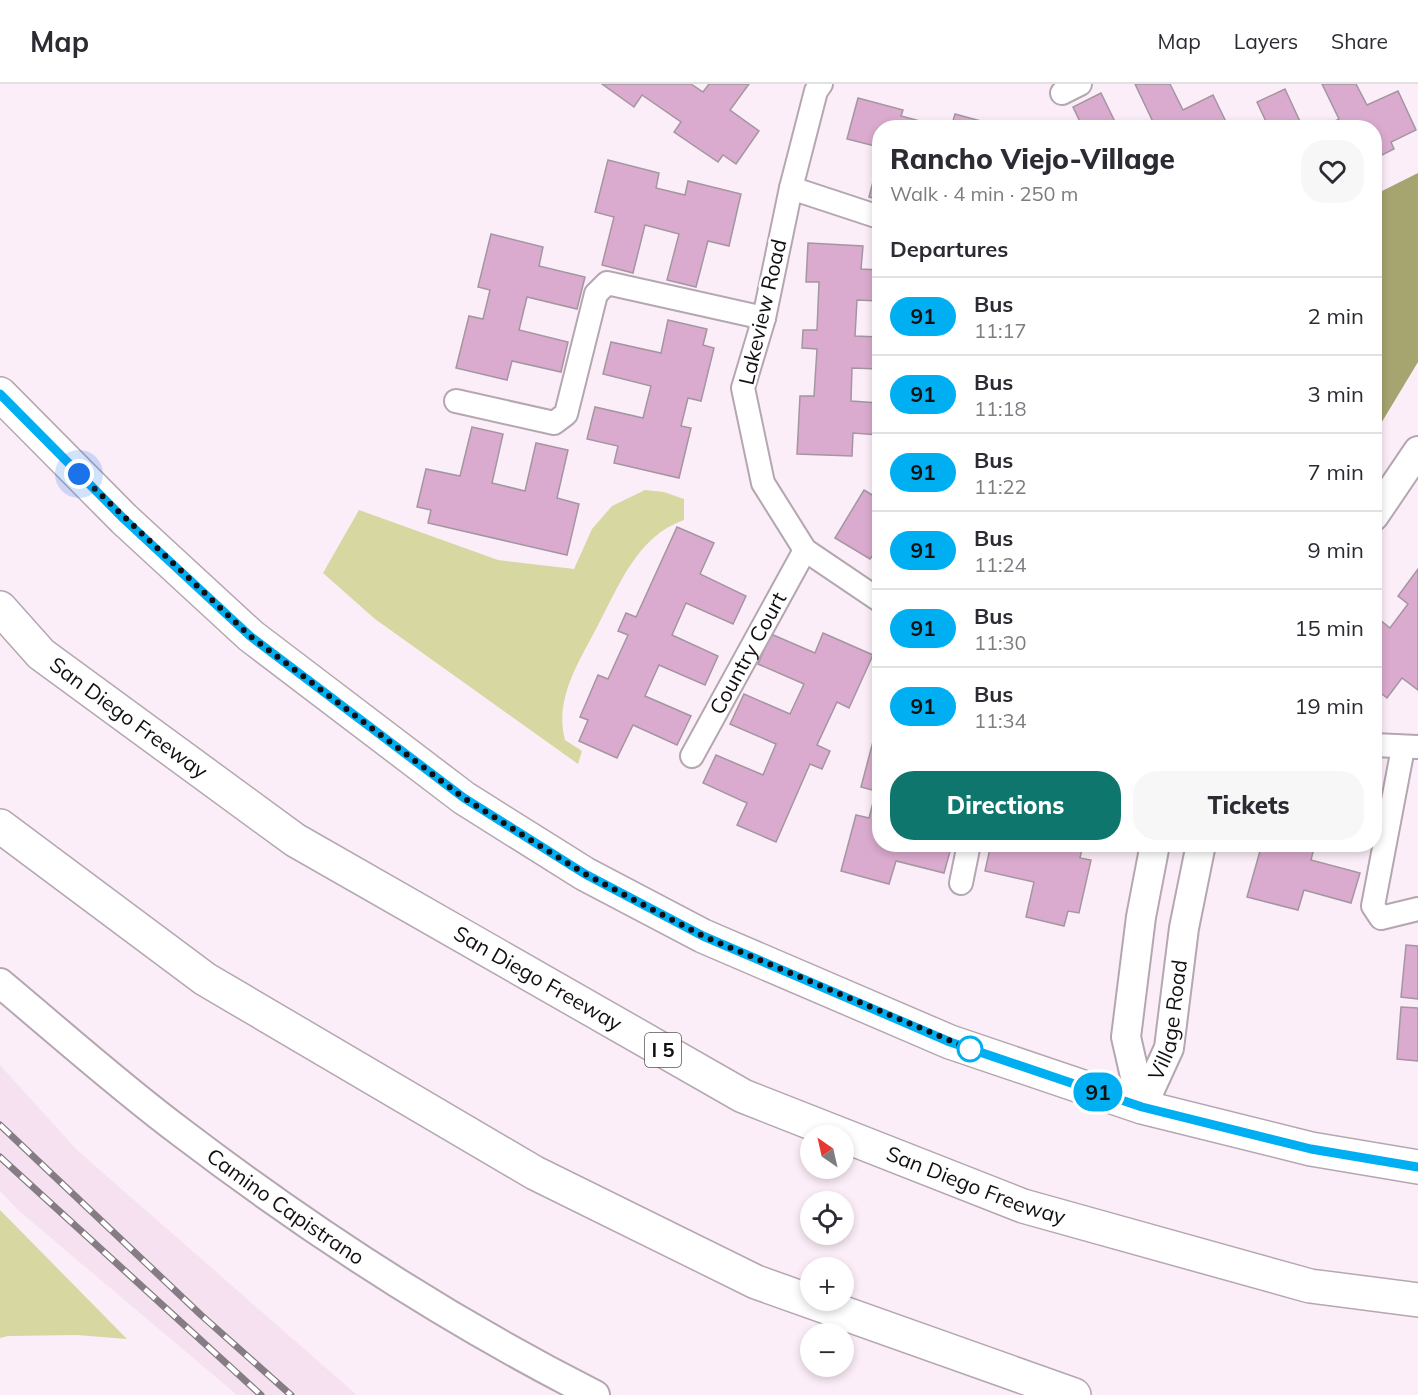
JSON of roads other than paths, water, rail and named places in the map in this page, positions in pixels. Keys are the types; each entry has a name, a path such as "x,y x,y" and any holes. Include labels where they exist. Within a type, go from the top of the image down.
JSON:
{"main road":[{"path":"0,394 124,519 250,636 464,798 585,874 703,936 950,1042 1142,1107 1311,1149 1418,1167"},
{"name":"San Diego Freeway","path":"0,608 41,654 295,840 743,1096 1023,1206 1310,1286 1418,1300"},
{"path":"0,826 205,979 535,1173 756,1282 1074,1395"}],"street":[{"name":"Lakeview Road","path":"814,86 764,318 743,388 763,483 805,550 872,595"},
{"path":"791,188 872,215"},
{"path":"456,401 554,423 566,414 596,294 607,283 764,318"},
{"path":"1382,504 1418,451"},
{"name":"Country Court","path":"692,756 805,550"},
{"path":"1382,745 1411,747 1373,906 1381,918 1418,909"},
{"path":"961,883 967,852"},
{"name":"Village Road","path":"1142,1107 1126,1037 1141,917 1153,852"},
{"name":"Village Road","path":"1142,1107 1169,1048 1184,928 1199,852"},
{"name":"Camino Capistrano","path":"0,983 181,1133 266,1194 401,1287 534,1364 595,1395"}],"railway":[{"path":"0,1125 201,1315 291,1395"},
{"path":"0,1157 261,1395"}]}
